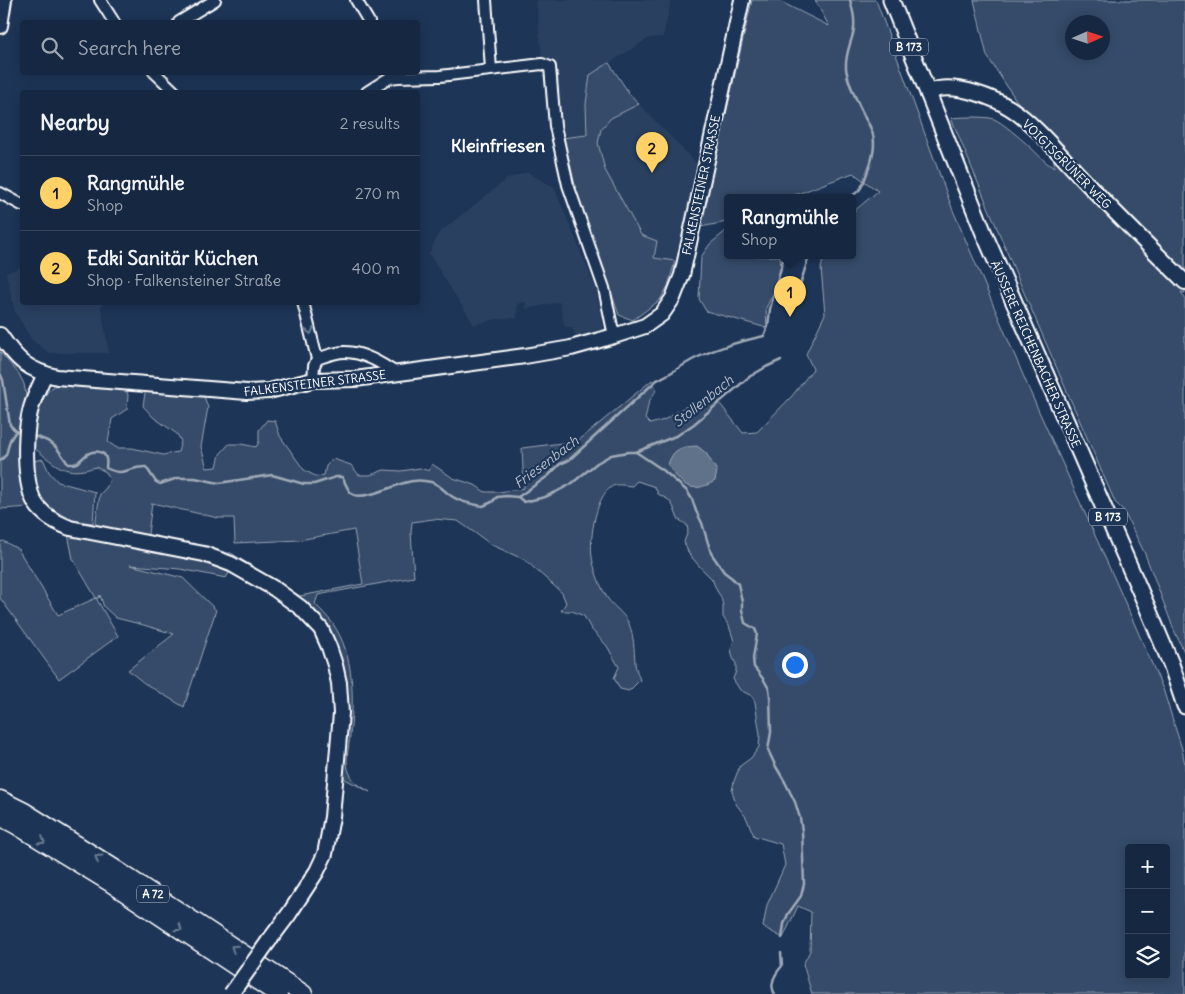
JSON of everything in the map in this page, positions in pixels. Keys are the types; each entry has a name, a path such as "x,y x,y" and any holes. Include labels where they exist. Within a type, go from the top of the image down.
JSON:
{"highway":[{"name":"A 72","path":"0,800 24,812 116,870 303,994"},
{"name":"A 72","path":"0,816 110,882 278,994"}],"main road":[{"path":"0,26 4,0"},
{"name":"FALKENSTEINER STRASSE","path":"0,335 12,352 24,364 45,374 57,377 246,392 269,391 313,380 355,379 525,356 571,348 644,326 662,314 673,298 682,275 742,0"},
{"name":"ÄUSSERE REICHENBACHER STRASSE","path":"891,0 983,231 1148,609 1171,664 1185,706"},
{"name":"VOIGTSGRÜNER WEG","path":"928,94 938,89 955,88 971,91 1010,108 1035,128 1101,198 1185,282"},
{"path":"45,374 32,404 28,423 27,449 27,476 30,493 37,506 45,515 56,523 70,528 204,554 231,564 301,608 321,628 336,665 341,713 332,817 325,854 317,871 290,914 232,994"}],"street":[{"path":"100,0 113,20"},
{"path":"182,20 215,0"},
{"path":"356,0 368,20"},
{"path":"486,0 491,69"},
{"path":"370,90 389,78 398,75 440,76 542,64 550,67 555,126 568,185 604,288 614,336"},
{"path":"157,75 172,90"},
{"path":"0,193 20,204"},
{"path":"304,305 317,359 314,366 313,380"},
{"path":"317,359 345,352 362,355 396,373"}],"shaded area":[{"path":"536,0 671,0 663,37 649,38 589,76 586,104 587,135 562,138 558,125 552,64 542,58"},
{"path":"752,0 777,0 829,26 815,0 876,0 952,208 1032,396 1163,689 1182,749 1185,765 1185,994 812,994 803,964 810,951 811,912 798,906 783,938 763,927 767,905 785,865 781,844 754,836 746,817 736,804 732,791 740,766 751,758 759,747 760,735 755,702 752,696 740,690 733,679 736,664 731,649 734,641 729,626 723,617 721,597 712,579 689,554 684,542 688,531 687,525 678,519 669,500 658,494 655,487 637,481 632,486 616,485 609,489 599,505 593,528 591,549 597,576 607,598 627,620 632,633 636,666 640,680 629,691 620,689 614,678 619,667 607,646 591,629 584,616 572,611 561,611 566,603 562,593 525,560 492,545 458,521 433,519 412,522 414,577 318,595 315,604 331,621 346,650 349,664 352,708 347,755 348,770 356,782 370,792 343,778 347,711 346,688 342,662 331,638 225,555 226,553 231,553 300,596 363,584 354,530 299,540 235,543 234,518 218,518 152,503 148,534 152,546 176,551 231,569 226,578 180,569 130,565 183,578 216,610 184,707 144,683 128,670 174,634 116,618 104,607 100,595 99,598 96,598 73,559 68,534 87,536 95,525 100,494 110,480 106,472 96,467 76,471 62,468 34,448 34,424 41,402 48,391 57,384 124,385 128,395 127,409 112,419 108,442 117,448 132,448 163,455 178,452 181,441 177,434 153,417 143,406 145,393 150,387 203,394 208,407 201,447 207,468 217,467 220,454 229,444 256,447 259,442 259,430 267,420 275,421 280,436 304,470 317,477 324,475 326,466 333,459 351,465 359,475 370,475 384,470 401,471 420,468 429,471 432,464 453,478 475,485 485,492 524,488 522,448 578,441 652,380 655,391 649,402 645,419 650,424 664,420 683,408 713,395 743,433 757,432 792,396 813,369 806,354 825,314 821,268 823,259 856,259 856,209 878,191 853,173 798,194 724,194 724,223 700,227"},
{"path":"974,0 1185,0 1185,293 1181,292 1185,298 1185,654 1145,554 1123,510 1115,502 951,118 979,117 994,119 1002,123 1054,168 1054,139 1016,100 987,56"},
{"path":"609,63 629,93 639,104 611,118 601,129 598,143 605,170 641,235 657,241 654,258 675,261 668,286 660,300 633,320 619,315 577,195 562,138 587,135 586,104 590,75"},
{"path":"639,104 698,165 675,261 654,258 657,241 641,235 605,170 598,143 601,129 611,118"},
{"path":"527,172 554,187 596,289 603,331 581,339 576,337 572,327 565,327 559,302 526,309 526,302 517,304 517,318 497,319 474,325 429,254 439,233 507,179"},
{"path":"724,232 724,259 780,259 781,270 776,288 766,308 767,328 706,311 699,299 701,257 710,244"},
{"path":"20,268 20,305 102,305 101,307 109,353 49,353 32,340 15,312 6,273"},
{"path":"0,352 19,374 24,384 26,395 20,438 22,489 23,497 31,507 0,509"},
{"path":"697,446 706,453 717,471 715,481 699,487 687,486 682,483 668,465 672,455 678,450"},
{"path":"43,459 49,472 58,482 95,492 93,523 64,518 50,509 43,501 38,492 34,477 34,461"},
{"path":"3,541 18,549 58,615 96,598 118,636 59,679 0,598 0,542"}],"waterway":[{"name":"Friesenbach","path":"850,0 854,25 846,68 849,81 872,131 874,140 872,159 859,191 854,194"},
{"name":"Friesenbach","path":"31,435 53,445 68,464 77,463 89,453 101,452 105,456 106,468 123,472 146,467 156,482 160,484 178,478 195,478 219,483 272,475 304,484 314,484 342,477 352,494 363,496 407,482 421,481 436,484 457,499 483,506 492,502 497,497 518,497 548,476 560,464 569,460 657,380 704,354 764,336 783,259"},
{"name":"Stollenbach","path":"799,288 808,259"},
{"name":"Stollenbach","path":"518,497 524,502 545,497 571,484 597,463 611,455 636,452 678,435 694,424 749,377 781,360"},
{"name":"Friesenbach","path":"0,373 3,380 10,425 16,431 23,433"},
{"path":"0,461 6,455 10,440 16,431"},
{"name":"Stollenbach","path":"636,452 663,470 687,491 702,523 711,553 724,572 738,584 745,623 755,629 757,634 753,658 754,667 769,689 770,696 771,732 768,750 795,802 802,831 804,884 801,896 788,914 782,938"},
{"name":"Stollenbach","path":"775,994 773,983 775,976 782,966 781,953"}],"place":[{"name":"Edki Sanitär Küchen","path":"652,173"},
{"name":"Rangmühle","path":"790,317"}],"district":[{"name":"Kleinfriesen","path":"498,145"}]}
